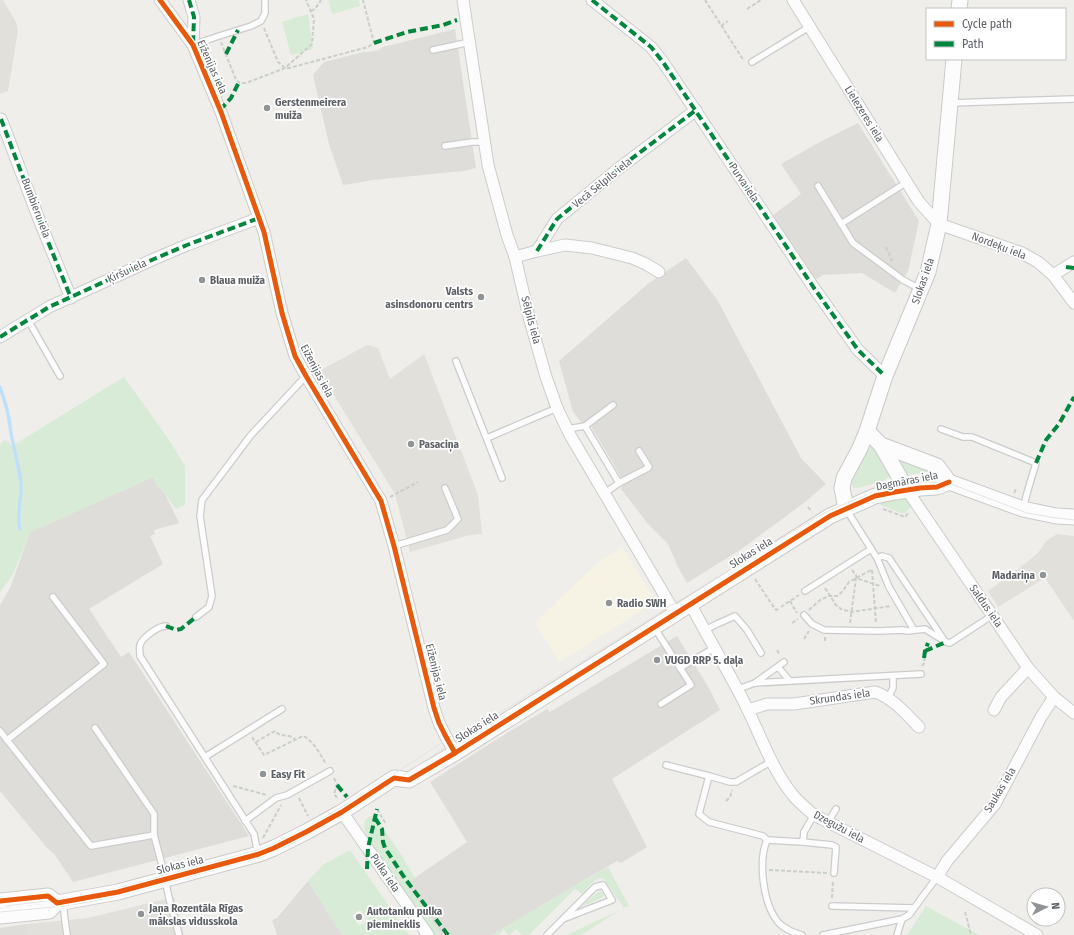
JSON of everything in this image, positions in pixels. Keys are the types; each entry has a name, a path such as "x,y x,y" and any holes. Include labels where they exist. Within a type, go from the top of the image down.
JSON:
{"street":[{"name":"Eiženijas iela","path":"160,0 193,45 220,110 264,232 282,313 295,356 382,501 434,708 439,723 455,752"},
{"path":"189,0 194,17 193,45"},
{"name":"Sēlpils iela","path":"463,0 488,165 507,235 515,257 529,317 546,377 557,408 567,429 675,613"},
{"name":"Purva iela","path":"592,0 651,47 663,62 814,288 858,350 885,376"},
{"name":"Lielezeres iela","path":"793,0 919,202 939,224"},
{"name":"Slokas iela","path":"0,916 49,911 60,902 118,892 260,848 290,841 341,806 394,778 409,780 820,522 846,509 842,488 844,478 867,431 885,376 928,272 939,224 954,60"},
{"name":"Vecā Sēlpils iela","path":"536,251 557,219 618,169 696,110"},
{"name":"Bumbieru iela","path":"0,118 71,298"},
{"name":"Ķiršu iela","path":"0,337 49,307 172,251 259,218"},
{"name":"Nordeķu iela","path":"939,224 1022,253 1038,262 1053,275 1074,303"},
{"path":"515,257 565,245 592,248 632,258 660,272"},
{"path":"1053,275 1074,262"},
{"name":"Dagmāras iela","path":"867,431 881,445 937,466 949,482 1023,509 1056,516 1074,517"},
{"path":"881,445 907,490"},
{"name":"Dagmāras iela","path":"846,509 875,496 907,490 937,487 949,482"},
{"name":"Saldus iela","path":"907,490 1028,668 1054,697 1074,713"},
{"name":"Dzegužu iela","path":"690,603 738,689 772,761 792,795 814,815 937,877 1037,935"},
{"path":"994,710 1002,696 1028,668"},
{"name":"Skrundas iela","path":"748,710 767,704 794,704 875,692 888,698 919,727"},
{"name":"Saukas iela","path":"937,877 947,861 994,804 1041,717 1054,697"},
{"name":"Pulka iela","path":"341,806 428,935"},
{"name":"Slokas iela","path":"0,901 48,896 60,902"}],"lane":[{"path":"193,45 251,26 261,21 265,13 265,2"},
{"path":"752,62 809,26"},
{"path":"433,50 470,42"},
{"path":"950,103 1074,99"},
{"path":"445,146 484,142"},
{"path":"841,224 907,182"},
{"path":"818,186 853,244 903,280 921,290"},
{"path":"28,320 60,376"},
{"path":"456,361 502,478"},
{"path":"196,616 209,607 212,596 200,516 202,500 251,435 306,376"},
{"path":"567,429 585,426 613,405"},
{"path":"487,438 557,408"},
{"path":"585,426 619,483"},
{"path":"941,429 962,437 972,437 1036,463 1026,493 1023,509"},
{"path":"605,493 619,483 649,467 639,451"},
{"path":"394,546 447,530 458,519 445,488"},
{"path":"846,509 877,558 889,587 914,630"},
{"path":"805,591 871,549"},
{"path":"877,558 882,556 889,558 946,642"},
{"path":"7,740 104,664 53,597"},
{"path":"804,615 818,628 829,631 907,631 925,629 930,626 931,622"},
{"path":"925,629 946,642 950,642 992,615"},
{"path":"705,630 735,616 747,630 761,653"},
{"path":"166,626 161,626 144,638 140,645 140,656 254,834 260,848"},
{"path":"654,627 691,685 661,704"},
{"path":"680,668 714,648"},
{"path":"738,689 755,683 784,662"},
{"path":"778,667 790,681"},
{"path":"755,683 920,674"},
{"path":"888,698 893,688 893,676"},
{"path":"205,758 282,709"},
{"path":"95,728 154,814 154,835 178,935"},
{"path":"0,731 90,846 154,835"},
{"path":"666,765 733,783 772,761"},
{"path":"245,821 276,798 295,791 330,771"},
{"path":"709,776 699,814 709,822 762,836 767,840 832,845 836,847 834,873"},
{"path":"828,822 836,809"},
{"path":"803,842 804,832 814,815"},
{"path":"767,840 764,848 762,870 766,897 778,922 790,932 802,935"},
{"path":"823,935 902,919 909,915 937,877"},
{"path":"547,935 563,919 595,887 603,885 612,900 563,919"},
{"path":"60,902 67,935"},
{"path":"832,906 914,908"},
{"path":"897,935 902,919"}],"path":[{"path":"285,68 312,44 314,19 306,0"},
{"path":"311,11 315,9 322,0"},
{"path":"219,36 236,80 240,83 246,83 285,68 368,47 374,42 363,0"},
{"path":"705,0 746,65"},
{"path":"747,8 761,0"},
{"path":"261,21 278,62 285,68"},
{"path":"721,26 728,21"},
{"path":"886,247 889,254"},
{"path":"382,501 418,482"},
{"path":"804,615 820,600 829,596 837,596 849,582 879,565"},
{"path":"871,570 877,630"},
{"path":"849,630 856,578 854,574"},
{"path":"754,578 777,610 805,591"},
{"path":"856,578 872,584 889,587"},
{"path":"826,589 836,605 841,609 851,612 899,606"},
{"path":"790,601 797,613"},
{"path":"248,730 264,755 295,739 303,736 307,738 322,758 338,785 334,794 341,806"},
{"path":"256,742 275,731 280,735 288,735 295,739"},
{"path":"221,783 276,798"},
{"path":"726,801 730,797 733,783"},
{"path":"295,791 308,817"},
{"path":"260,848 287,795"},
{"path":"377,809 386,824"},
{"path":"762,870 834,873 832,906"},
{"path":"965,912 971,935"}],"shaded area":[{"path":"0,0 3,0 16,22 18,30 8,91 0,94"},
{"path":"455,29 476,168 463,171 373,180 343,185 329,144 313,75 324,62 364,52 379,50 383,47"},
{"path":"858,123 919,221 908,271 895,293 862,273 823,275 815,280 773,215 801,194 781,164"},
{"path":"686,258 718,301 801,458 826,484 804,503 740,550 687,583 668,544 648,524 621,489 624,482 591,426 582,423 573,412 559,361 649,283"},
{"name":"Pasaciņa","path":"367,345 378,348 390,379 424,354 478,495 482,534 470,535 410,552 395,494 319,371"},
{"path":"153,477 157,485 164,492 179,523 154,530 155,534 150,536 163,564 89,609 121,657 129,652 249,836 73,882 55,855 47,848 0,791 0,605 10,588 30,532"},
{"name":"Madariņa","path":"1057,534 1074,536 1074,621 1045,578 998,607 988,591 1038,553 1046,541"},
{"path":"622,547 656,602 559,662 535,623 598,562"},
{"path":"677,636 709,688 720,710 612,779 647,847 621,863 617,861 492,935 442,935 406,884 467,842 430,782 547,709 550,712"},
{"path":"308,881 342,935 277,935 272,920 277,918"},
{"name":"Jaņa Rozentāla Rīgas mākslas vidusskola","path":"174,897 184,935 30,935 26,924 88,918"},
{"path":"26,924 30,935 0,935 0,928"}],"green space":[{"path":"328,0 359,0 360,6 332,14"},
{"path":"308,14 313,49 291,55 282,22"},
{"path":"124,377 169,440 185,466 185,505 176,509 157,485 153,477 30,532 13,574 0,592 0,444 5,439 12,446"},
{"path":"872,447 876,450 890,473 890,476 885,480 854,488 851,482 866,449"},
{"path":"899,457 927,466 926,472 905,475 897,459"},
{"path":"901,497 908,501 912,506 905,513 901,513 876,503"},
{"path":"376,813 382,824 381,825 415,878 407,884 442,935 433,935 367,837 364,829 365,820"},
{"path":"350,850 409,935 342,935 308,881 324,864","holes":["360,910 368,920 359,926 352,915"]},
{"path":"608,867 629,906 623,908 603,878 600,878 594,881 582,894 575,889 529,935 522,935 516,929 510,935 504,930 499,935 492,935 576,885"},
{"path":"601,891 604,895 603,897 583,905 598,892"},
{"path":"926,906 979,935 907,935"},
{"path":"620,910 581,935 567,935 571,933"}],"waterway":[{"path":"0,387 9,417 11,435 21,483 19,519 20,529"}],"tram line":[{"path":"0,912 64,906 121,895 259,858 290,845 344,815 450,744 665,609 817,517 858,498 914,483 940,483 954,485 1027,513 1074,520"},
{"path":"6,906 86,895 118,888 261,849 313,824 363,794 443,742"}],"marked path":[{"path":"189,0 194,17 193,45"},
{"path":"592,0 651,47 663,62 814,288 858,350 885,376"},
{"path":"374,43 407,32 443,25 457,20"},
{"path":"226,54 238,30"},
{"path":"220,110 231,98 239,82"},
{"path":"537,251 557,219 618,169 696,110"},
{"path":"1,119 71,298"},
{"path":"0,337 49,307 187,245 259,218"},
{"path":"1066,267 1074,268"},
{"path":"1036,463 1046,440 1059,424 1074,397"},
{"path":"166,626 176,630 181,629 196,617"},
{"path":"925,651 946,642"},
{"path":"924,658 928,643"},
{"path":"337,785 347,797"},
{"path":"367,869 368,848 377,809"},
{"path":"375,818 382,829 385,848 406,880 448,935"}],"cycle path":[{"path":"160,0 193,45 221,112 264,232 282,313 295,356 381,501 394,546 434,708 439,723 455,753"},
{"path":"0,901 48,896 57,903 118,892 259,854 274,848 342,812 394,778 409,780 455,753 830,516 875,496 920,488 937,487 949,482"}],"place":[{"name":"Gerstenmeirera muiža","path":"267,108"},
{"name":"Blaua muiža","path":"202,280"},
{"name":"Valsts asinsdonoru centrs","path":"481,297"},
{"name":"Pasaciņa","path":"411,444"},
{"name":"Madariņa","path":"1043,575"},
{"name":"Radio SWH","path":"609,603"},
{"name":"VUGD RRP 5. daļa","path":"657,660"},
{"name":"Easy Fit","path":"263,774"},
{"name":"Jaņa Rozentāla Rīgas mākslas vidusskola","path":"141,914"},
{"name":"Autotanku pulka piemineklis","path":"359,917"}]}
